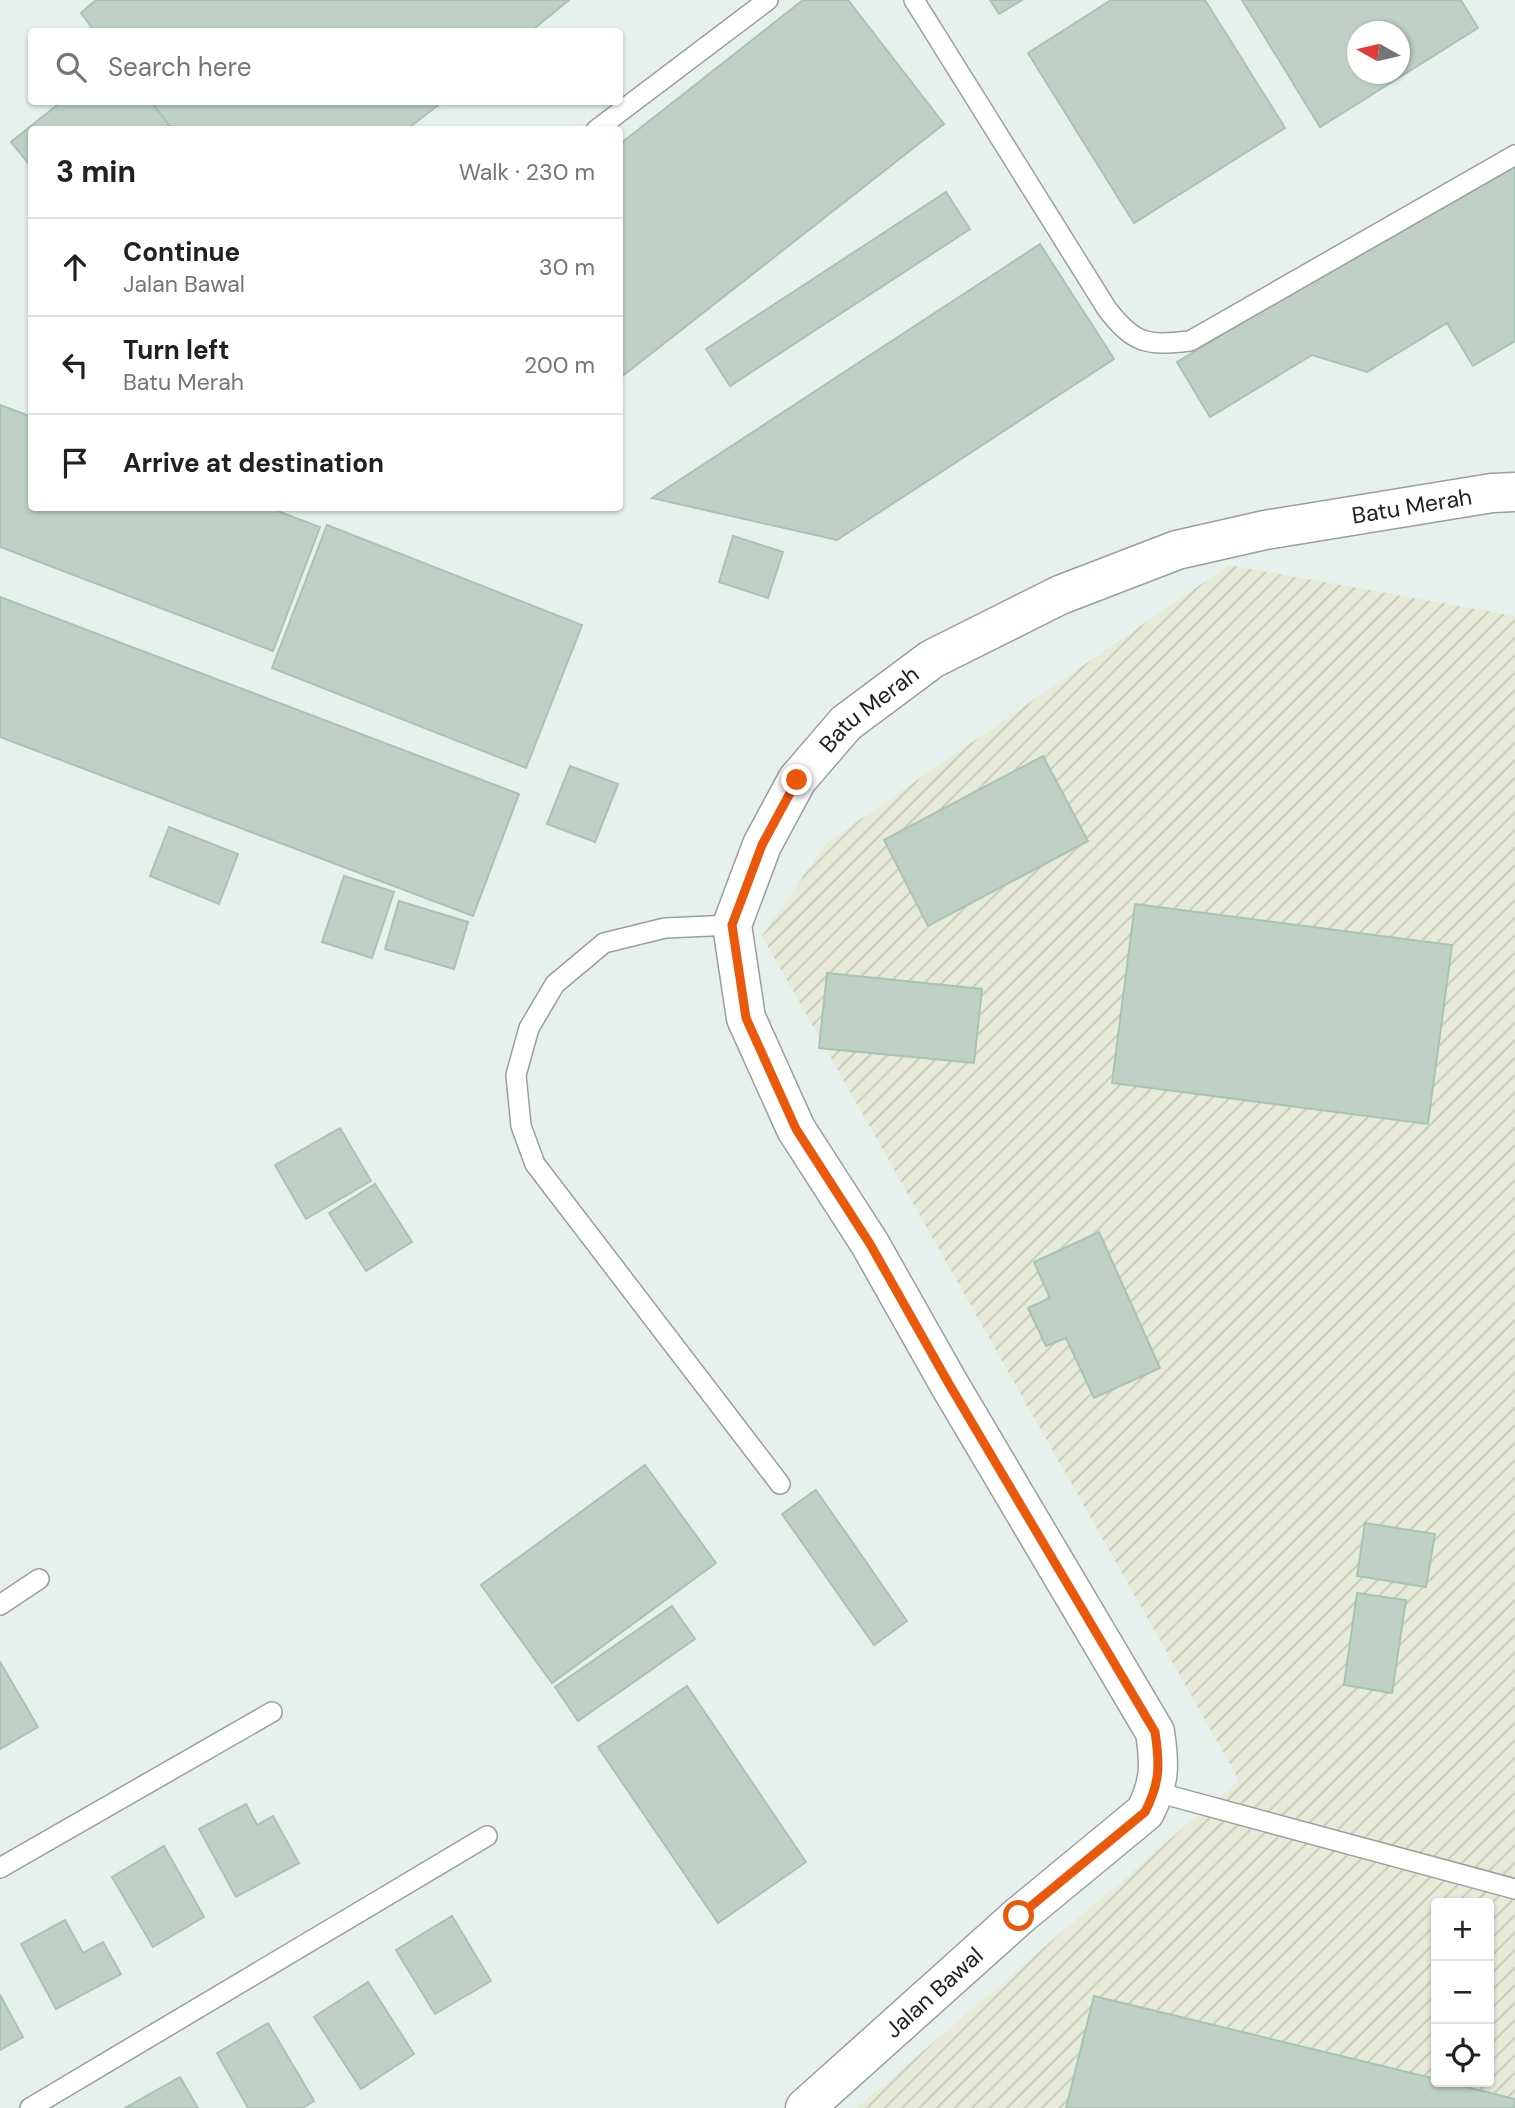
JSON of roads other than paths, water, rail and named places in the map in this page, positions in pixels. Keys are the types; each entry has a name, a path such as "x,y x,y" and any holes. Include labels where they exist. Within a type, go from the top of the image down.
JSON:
{"street":[{"name":"Batu Merah","path":"1156,1792 1160,1763 1155,1732 956,1396 870,1244 796,1129 746,1018 732,925 762,845 797,780 846,723 932,659 1060,595 1177,550 1265,530 1492,492 1515,492"},
{"name":"Jalan Bawal","path":"805,2108 1019,1916 1145,1812 1156,1792"}],"lane":[{"path":"601,126 768,0"},
{"path":"914,0 1107,309 1123,330 1144,342 1165,344 1190,341 1515,155"},
{"path":"732,925 665,928 604,943 555,984 529,1028 516,1075 521,1126 536,1164 780,1484"},
{"path":"0,1605 40,1579"},
{"path":"0,1867 272,1712"},
{"path":"1156,1792 1515,1889"},
{"path":"30,2108 487,1836"}]}
